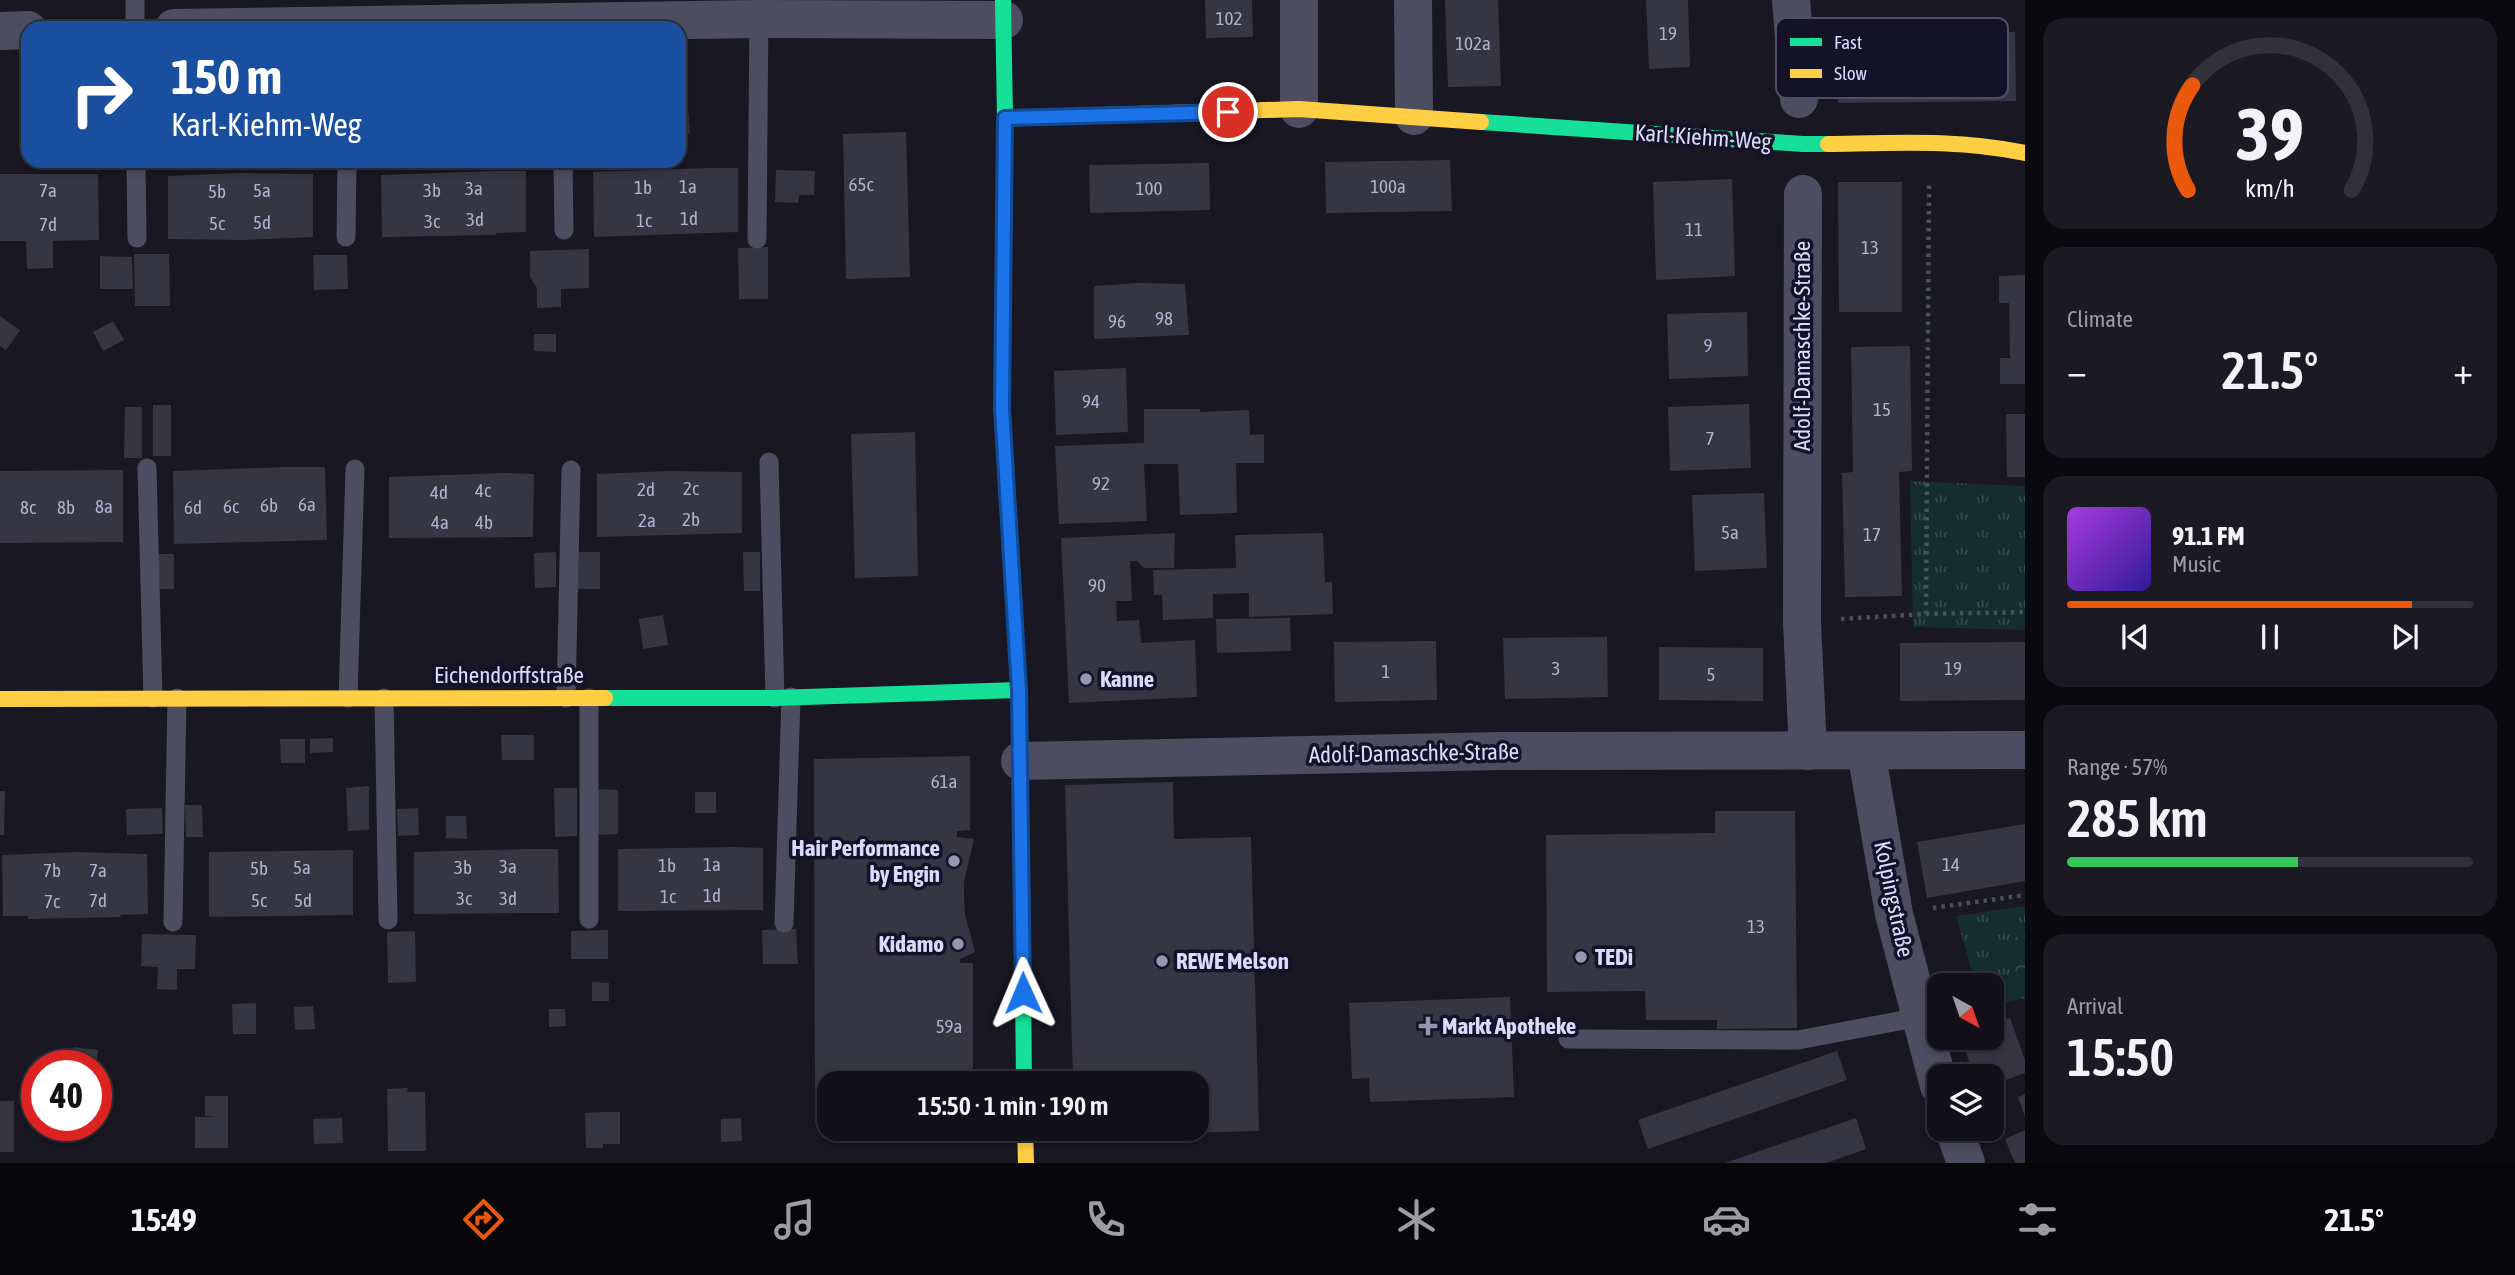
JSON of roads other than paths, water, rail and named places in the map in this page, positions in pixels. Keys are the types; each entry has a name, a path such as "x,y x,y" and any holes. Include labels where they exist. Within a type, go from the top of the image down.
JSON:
{"street":[{"path":"1299,0 1299,109"},
{"path":"1413,0 1414,116"},
{"path":"1791,0 1792,18"},
{"path":"350,21 559,17 759,9 1004,10 1002,408 1019,690 1024,1071"},
{"path":"0,31 21,30"},
{"name":"Karl-Kiehm-Weg","path":"1005,118 1299,109 1803,144 1929,142 1993,146 2025,153"},
{"name":"Adolf-Damaschke-Straße","path":"1802,194 1802,622 1808,751"},
{"name":"Eichendorffstraße","path":"0,699 783,698 1019,690"},
{"name":"Adolf-Damaschke-Straße","path":"1020,761 1502,751 2025,750"},
{"name":"Kolpingstraße","path":"1866,751 1894,914 1933,1064"},
{"path":"1025,1141 1026,1163"},
{"path":"1958,1141 1966,1163"}],"lane":[{"path":"135,0 135,21"},
{"path":"757,239 759,9"},
{"path":"136,168 137,238"},
{"path":"346,237 347,168"},
{"path":"563,168 564,230"},
{"path":"769,462 783,698 784,923"},
{"path":"147,468 153,698"},
{"path":"348,698 355,469"},
{"path":"566,698 571,470"},
{"path":"173,922 177,698"},
{"path":"384,698 388,920"},
{"path":"589,698 589,919"},
{"path":"1568,1039 1798,1040 1920,1017"}],"place":[{"name":"Kanne","path":"1086,679"},
{"name":"Hair Performance by Engin","path":"954,861"},
{"name":"Kidamo","path":"958,944"},
{"name":"TEDi","path":"1581,957"},
{"name":"REWE Melson","path":"1162,961"},
{"name":"Markt Apotheke","path":"1428,1026"}]}
